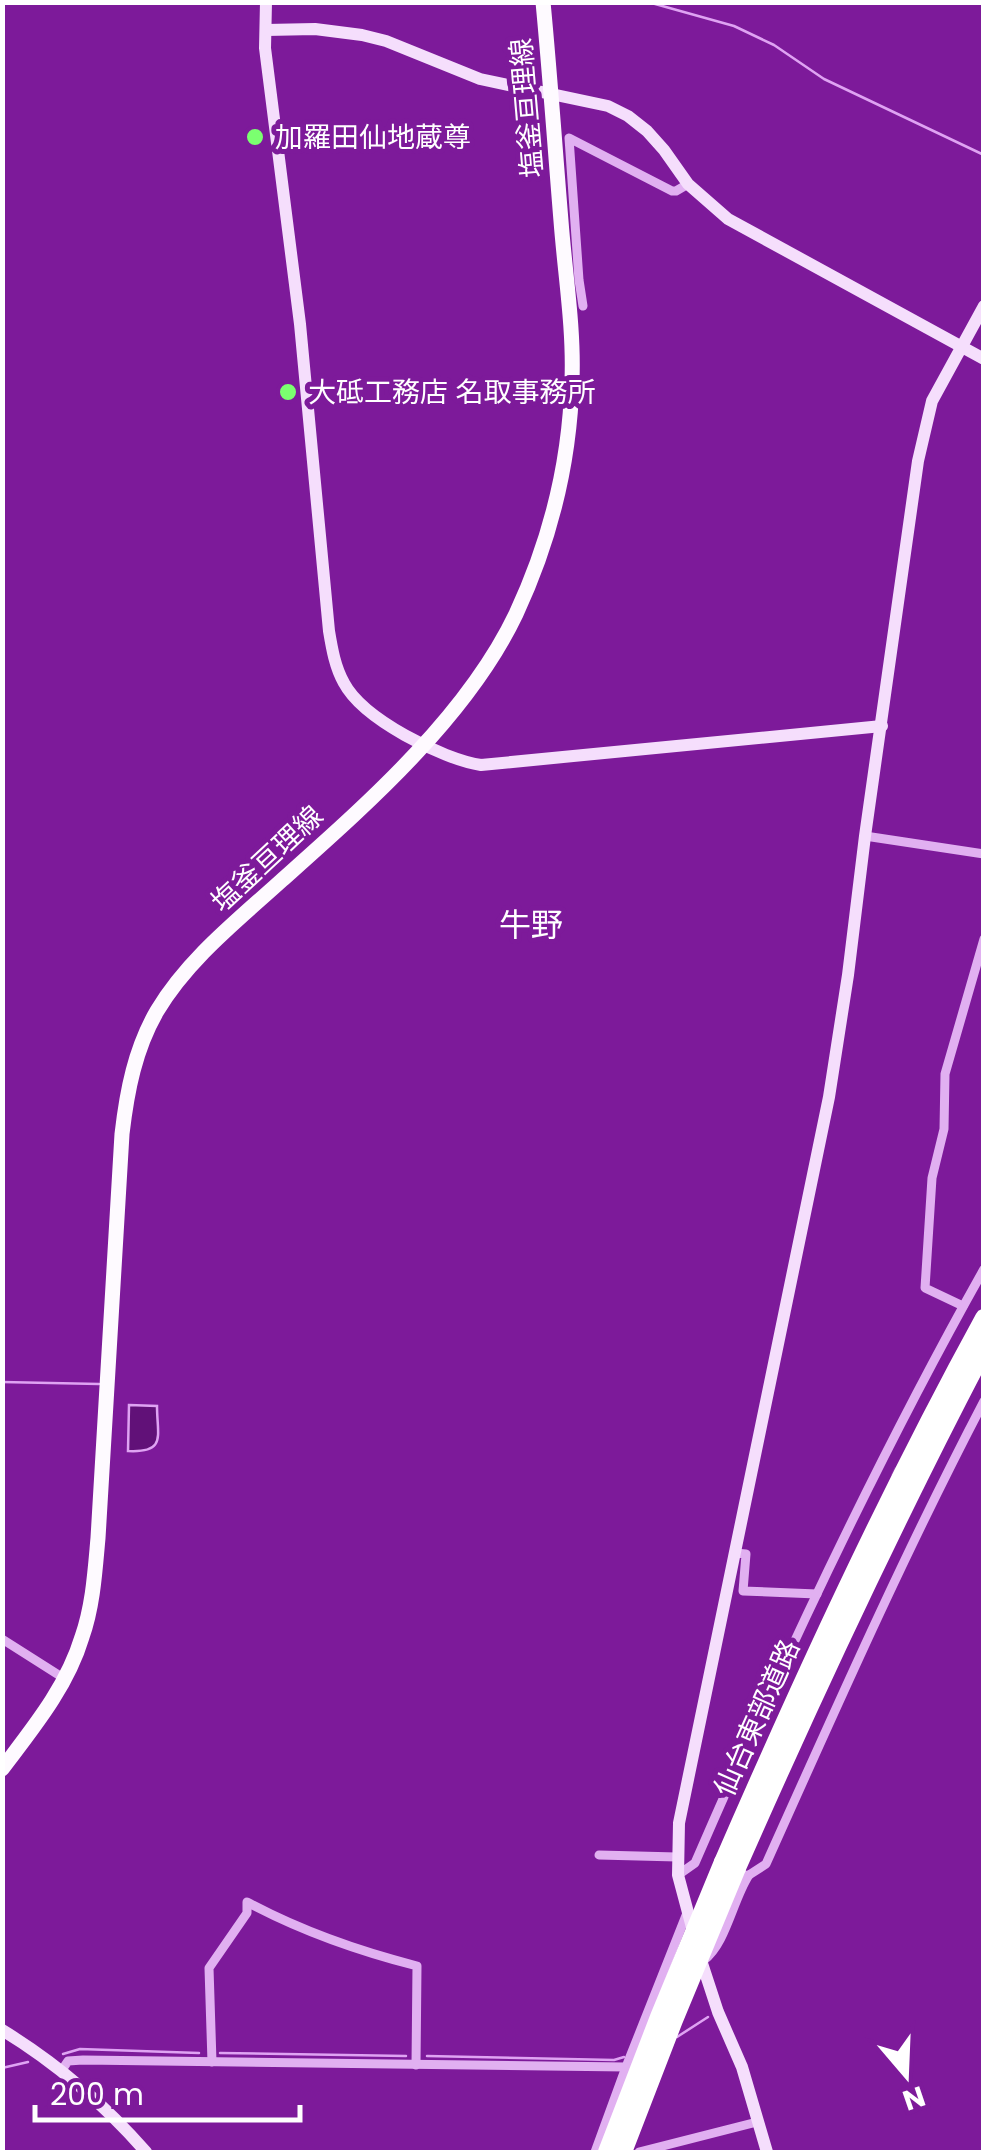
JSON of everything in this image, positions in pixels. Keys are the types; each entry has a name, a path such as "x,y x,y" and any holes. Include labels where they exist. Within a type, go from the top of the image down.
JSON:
{"highway":[{"name":"仙台東部道路","path":"607,2152 658,2018 736,1868 794,1700 880,1517 984,1318"},
{"name":"仙台東部道路","path":"623,2152 736,1868 824,1671 984,1350"}],"main road":[{"name":"塩釜亘理線","path":"2,1769 65,1679 82,1638 90,1603 96,1564 122,1134 132,1072 143,1042 157,1012 198,958 424,744 473,686 515,616 556,503 572,379 543,2"}],"street":[{"path":"266,2 270,84 307,384 329,631 335,665 360,705 381,721 466,763 496,764 882,726"},
{"path":"266,30 362,34 480,80 598,103 628,116 664,150 688,184 736,224 984,359"},
{"path":"583,306 569,138 672,191 688,184"},
{"path":"766,2152 742,2067 702,1962 678,1875 677,1834 829,1097 918,461 932,401 984,306"},
{"path":"865,836 984,854"},
{"path":"962,1306 925,1288 932,1178 944,1129 945,1074 979,969 984,939"},
{"path":"678,1875 695,1864 816,1594 984,1269"},
{"path":"736,1868 766,1864 847,1670 984,1401"},
{"path":"880,1465 893,1471"},
{"path":"926,1486 936,1491"},
{"path":"735,1553 746,1554 743,1591 816,1594"},
{"path":"2,1639 65,1679"},
{"path":"794,1644 805,1650"},
{"path":"599,1855 676,1857"},
{"path":"695,1864 706,1874 740,1877 736,1868"},
{"path":"702,1962 716,1946 740,1888 736,1868"},
{"path":"212,2062 209,1968 247,1913 247,1902 346,1946 417,1966 416,2065"},
{"path":"595,2152 688,1910"},
{"path":"2,2030 52,2061 146,2152"},
{"path":"62,2070 68,2062 82,2060 626,2067"},
{"path":"639,2152 757,2122"}],"shaded area":[{"path":"129,1405 157,1406 157,1440 149,1449 128,1451"}],"waterway":[{"path":"648,2 734,26 774,45 824,79 984,155"},
{"path":"2,1382 99,1384"},
{"path":"677,2037 708,2017"},
{"path":"63,2054 80,2049 199,2053"},
{"path":"220,2053 406,2056"},
{"path":"427,2056 614,2060 624,2057"},
{"path":"2,2068 28,2062"}],"tunnel":[{"path":"893,1471 925,1486"}],"place":[{"name":"加羅田仙地蔵尊","path":"255,137"},
{"name":"大砥工務店 名取事務所","path":"288,392"}],"district":[{"name":"牛野","path":"531,924"}]}
